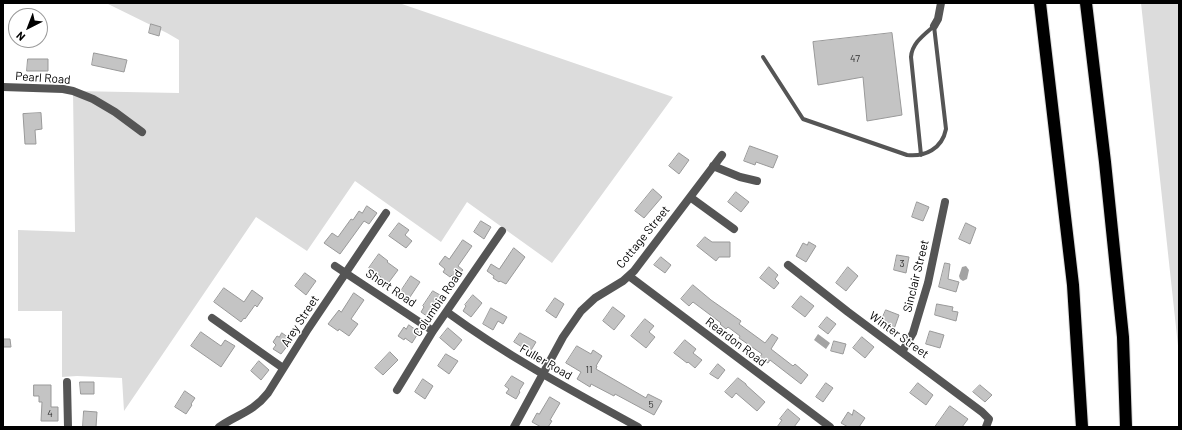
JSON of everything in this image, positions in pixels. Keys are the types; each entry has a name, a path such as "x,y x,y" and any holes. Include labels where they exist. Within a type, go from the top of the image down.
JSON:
{"highway":[{"path":"1040,3 1074,285 1082,427"},
{"path":"1086,3 1105,162 1123,337 1126,427"}],"street":[{"path":"934,26 938,19 941,3"},
{"name":"Pearl Road","path":"3,87 63,89 73,91 93,99 115,112 142,132"},
{"name":"Cottage Street","path":"514,427 564,337 581,311 594,298 629,276 722,155"},
{"path":"713,166 740,177 757,181"},
{"path":"690,197 734,229"},
{"name":"Sinclair Street","path":"902,352 913,333 923,301 945,202"},
{"name":"Arey Street","path":"219,427 247,412 262,400 386,213"},
{"name":"Columbia Road","path":"397,390 433,331 502,231"},
{"name":"Winter Street","path":"788,265 848,312 982,412 988,419 986,427"},
{"name":"Short Road","path":"335,266 433,331"},
{"name":"Reardon Road","path":"629,276 830,427"},
{"name":"Fuller Road","path":"447,312 480,336 543,375 638,427"},
{"path":"212,318 284,368"},
{"path":"67,382 68,427"}],"lane":[{"path":"921,155 911,52 916,43 934,26"},
{"path":"763,57 803,119 907,154 921,155 928,153 941,143 946,129 934,26"}],"shaded area":[{"path":"106,3 399,3 673,97 552,263 467,202 441,242 355,181 307,251 256,217 124,411 122,378 77,376 62,377 62,311 18,311 18,230 75,232 73,91 179,93 179,40"},
{"path":"1141,3 1179,3 1179,355"},
{"path":"966,266 969,270 967,279 963,281 959,276 962,267"},
{"path":"818,334 830,343 826,349 814,340"}],"building":[{"path":"151,24 161,27 159,36 149,33"},
{"path":"892,33 902,115 867,121 863,77 818,85 813,42"},
{"path":"94,53 127,60 124,72 92,65"},
{"path":"28,59 48,59 48,71 27,71"},
{"path":"41,113 42,129 35,130 36,144 25,144 23,114"},
{"path":"750,146 778,156 773,168 756,162 755,165 744,161"},
{"path":"679,153 689,160 679,174 669,166"},
{"path":"653,189 662,197 644,218 635,211"},
{"path":"736,192 749,202 741,212 728,202"},
{"path":"917,202 929,207 923,221 912,217"},
{"path":"367,206 377,213 369,224 364,221 340,254 324,243 332,233 338,237 351,219 353,220 359,211 362,213"},
{"path":"481,221 491,227 484,239 474,232"},
{"path":"399,223 409,230 405,235 412,241 406,248 389,236"},
{"path":"966,223 976,228 970,244 959,239"},
{"path":"705,237 712,242 730,242 730,257 719,257 716,261 697,246"},
{"path":"463,240 472,246 458,266 463,270 456,278 452,275 450,277 443,272 445,269 439,264 445,256 449,259"},
{"path":"809,242 816,246 806,262 796,256 803,243 807,245"},
{"path":"514,248 525,257 506,284 500,281 499,282 487,271 491,264 499,269"},
{"path":"379,254 398,270 386,286 379,281 381,277 369,268"},
{"path":"897,255 909,257 906,273 894,270"},
{"path":"661,257 671,265 665,273 654,265"},
{"path":"945,263 950,264 948,279 959,282 956,292 939,287"},
{"path":"769,267 778,275 775,279 779,283 774,289 760,278"},
{"path":"848,267 858,276 846,291 836,283"},
{"path":"305,273 316,281 306,295 295,286"},
{"path":"411,276 420,282 408,300 399,294"},
{"path":"693,285 741,321 739,324 765,343 772,334 778,338 771,349 793,366 795,364 808,375 801,384 770,360 768,363 759,358 762,354 739,338 740,336 728,327 726,329 720,324 721,323 693,302 689,306 681,299"},
{"path":"224,288 244,302 252,290 263,298 257,307 255,305 241,322 214,302"},
{"path":"433,291 440,295 435,301 437,303 428,317 421,312 424,307 423,306"},
{"path":"354,293 364,300 351,319 358,324 349,336 328,324 339,310 341,312"},
{"path":"473,295 482,303 471,317 463,311 466,306 465,305"},
{"path":"801,296 814,306 805,317 792,307"},
{"path":"555,298 564,304 556,318 546,311"},
{"path":"937,304 953,307 952,311 958,312 956,321 935,315"},
{"path":"613,307 625,316 614,330 603,321"},
{"path":"491,308 507,317 503,324 498,321 493,330 483,324"},
{"path":"886,310 899,315 893,332 879,326"},
{"path":"827,317 836,324 828,334 819,327"},
{"path":"645,319 654,326 649,332 655,337 646,348 631,336"},
{"path":"409,325 419,332 412,343 405,338 404,340 398,336 404,327 406,329"},
{"path":"448,328 462,340 454,350 440,338"},
{"path":"930,331 944,335 940,348 926,344"},
{"path":"201,332 221,346 225,340 235,346 221,367 191,346"},
{"path":"282,333 292,340 281,354 273,349 276,345 273,342 277,336 279,337"},
{"path":"520,333 536,342 530,352 514,342"},
{"path":"862,337 874,347 865,358 853,348"},
{"path":"3,339 10,339 11,347 3,347"},
{"path":"685,340 696,349 693,353 702,360 695,368 674,353"},
{"path":"834,341 846,344 843,354 831,351"},
{"path":"577,346 591,354 593,350 602,356 596,366 596,369 646,398 648,394 662,401 654,415 615,394 614,396 591,384 590,387 577,379 581,372 566,363"},
{"path":"390,352 398,360 383,375 375,368"},
{"path":"446,354 458,361 449,374 438,366"},
{"path":"259,361 269,370 261,380 251,371"},
{"path":"718,364 725,370 718,379 710,374"},
{"path":"512,376 524,383 516,399 506,393 509,389 505,386"},
{"path":"738,378 765,402 757,411 736,393 732,398 725,392"},
{"path":"423,379 433,386 425,399 415,392"},
{"path":"80,382 94,382 94,394 81,394"},
{"path":"826,383 833,388 823,402 816,397"},
{"path":"918,383 933,395 926,405 910,393"},
{"path":"34,385 51,385 51,407 58,407 58,421 41,421 42,402 39,402 39,396 34,396"},
{"path":"980,385 992,395 985,402 973,392"},
{"path":"185,391 195,398 186,414 175,407"},
{"path":"550,397 560,403 550,420 552,421 548,427 541,427 532,422 537,413 539,414"},
{"path":"950,406 968,419 962,427 935,427"},
{"path":"788,409 800,419 794,427 777,427 782,420 780,419"},
{"path":"854,410 865,418 859,427 848,427 841,423 848,412 852,415"},
{"path":"84,411 97,412 96,427 83,427"}]}
